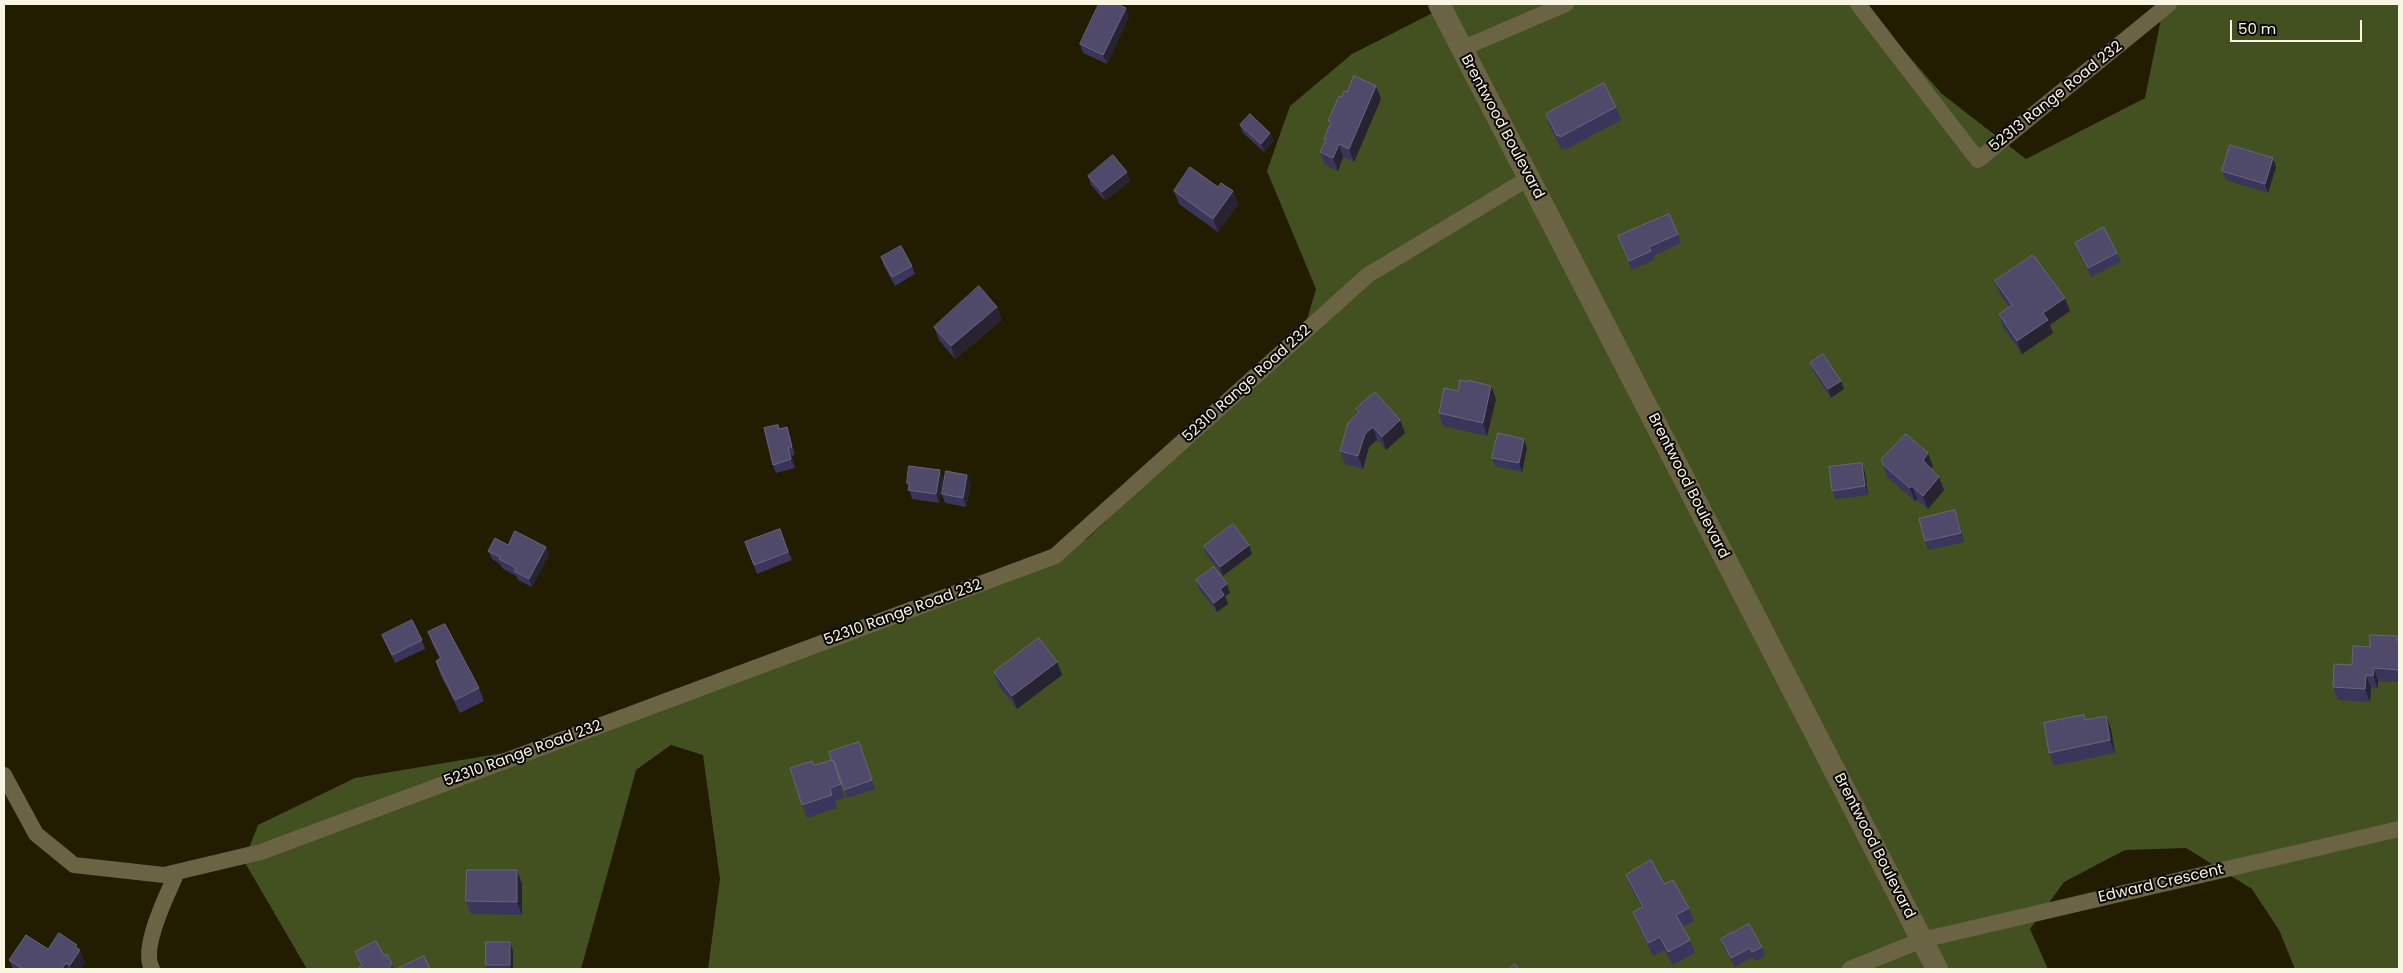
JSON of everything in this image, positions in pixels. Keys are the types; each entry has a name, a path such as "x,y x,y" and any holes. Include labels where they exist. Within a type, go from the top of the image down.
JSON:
{"street":[{"name":"Brentwood Boulevard","path":"1439,4 1936,969"},
{"path":"1461,49 1566,4"},
{"name":"52313 Range Road 232","path":"1858,4 1978,160 2169,4"},
{"name":"52310 Range Road 232","path":"4,775 36,834 74,865 164,875 261,852 1055,556 1368,275 1529,178"},
{"name":"Edward Crescent","path":"1850,969 1922,940 2399,829"},
{"path":"152,969 149,964 152,932 177,872"}],"green space":[{"path":"1450,4 1863,4 1942,94 2026,159 2145,98 2164,4 2399,4 2399,969 2295,969 2279,930 2252,889 2186,848 2125,850 2064,882 2030,929 2048,969 708,969 720,879 703,755 671,745 636,770 581,969 307,969 244,861 258,825 355,778 569,742 1087,539 1301,340 1316,289 1267,171 1290,106 1352,54"}],"building":[{"path":"1099,4 1117,4 1126,8 1103,55 1080,44"},
{"path":"1354,76 1376,86 1349,149 1339,144 1333,158 1320,152 1331,122 1328,121 1339,96 1342,97 1344,91 1347,92"},
{"path":"1604,83 1616,107 1560,137 1559,135 1557,136 1546,114"},
{"path":"1250,114 1270,133 1261,144 1240,125"},
{"path":"2230,145 2273,158 2265,184 2222,171"},
{"path":"1113,155 1127,172 1102,192 1088,176"},
{"path":"1190,167 1218,187 1221,183 1233,191 1213,219 1174,191"},
{"path":"1669,214 1678,234 1649,247 1651,251 1629,261 1618,236"},
{"path":"2104,227 2117,253 2088,268 2075,243"},
{"path":"901,246 912,266 892,277 881,257"},
{"path":"2033,255 2065,298 2043,313 2048,320 2017,341 1999,314 2012,305 1995,281"},
{"path":"979,286 997,307 951,346 934,327"},
{"path":"1823,354 1841,381 1828,389 1810,363"},
{"path":"1460,380 1467,382 1468,380 1491,386 1483,423 1439,413 1444,388 1458,391"},
{"path":"1375,392 1400,420 1382,437 1373,427 1365,434 1358,456 1340,451 1348,423 1359,412 1356,409"},
{"path":"778,425 779,429 787,427 792,447 788,447 791,459 773,465 764,428"},
{"path":"1498,433 1524,439 1519,463 1492,458"},
{"path":"1906,434 1928,453 1923,460 1939,477 1923,496 1912,486 1910,488 1882,464 1881,460"},
{"path":"1862,463 1865,486 1832,491 1829,467"},
{"path":"909,466 940,470 936,494 908,490 910,484 907,483"},
{"path":"946,471 967,475 963,498 942,494"},
{"path":"1955,510 1961,533 1925,541 1919,519"},
{"path":"1233,524 1249,545 1220,567 1204,546"},
{"path":"780,529 788,552 754,565 745,542"},
{"path":"515,531 546,547 529,579 514,571 516,568 488,551 495,538 508,545"},
{"path":"1214,567 1227,584 1220,589 1224,595 1214,603 1196,580"},
{"path":"412,620 422,640 392,655 382,635"},
{"path":"445,624 479,688 455,700 436,661 441,658 428,632"},
{"path":"2370,635 2397,636 2397,642 2399,642 2399,670 2374,668 2373,676 2366,675 2365,689 2333,687 2334,664 2352,665 2353,646 2370,647"},
{"path":"1039,638 1057,662 1012,696 994,672"},
{"path":"2084,715 2085,720 2106,716 2110,740 2049,753 2044,723"},
{"path":"859,742 872,780 844,790 835,763 831,760 829,752"},
{"path":"833,760 841,784 830,788 832,795 802,805 790,768 812,761 814,765"},
{"path":"1651,860 1664,884 1673,880 1689,908 1676,915 1690,940 1668,952 1660,937 1648,943 1633,912 1643,907 1626,875"},
{"path":"467,870 517,870 517,902 466,901"},
{"path":"1749,924 1762,947 1752,952 1750,948 1731,958 1721,939"},
{"path":"59,933 77,945 75,947 80,950 70,965 66,963 62,969 23,969 9,960 26,935 48,949"},
{"path":"376,941 384,956 387,954 392,964 389,966 391,969 357,969 362,966 355,952"},
{"path":"486,942 510,942 510,965 486,965"},
{"path":"424,956 430,969 397,969"},
{"path":"1515,964 1519,969 1509,969"}]}
